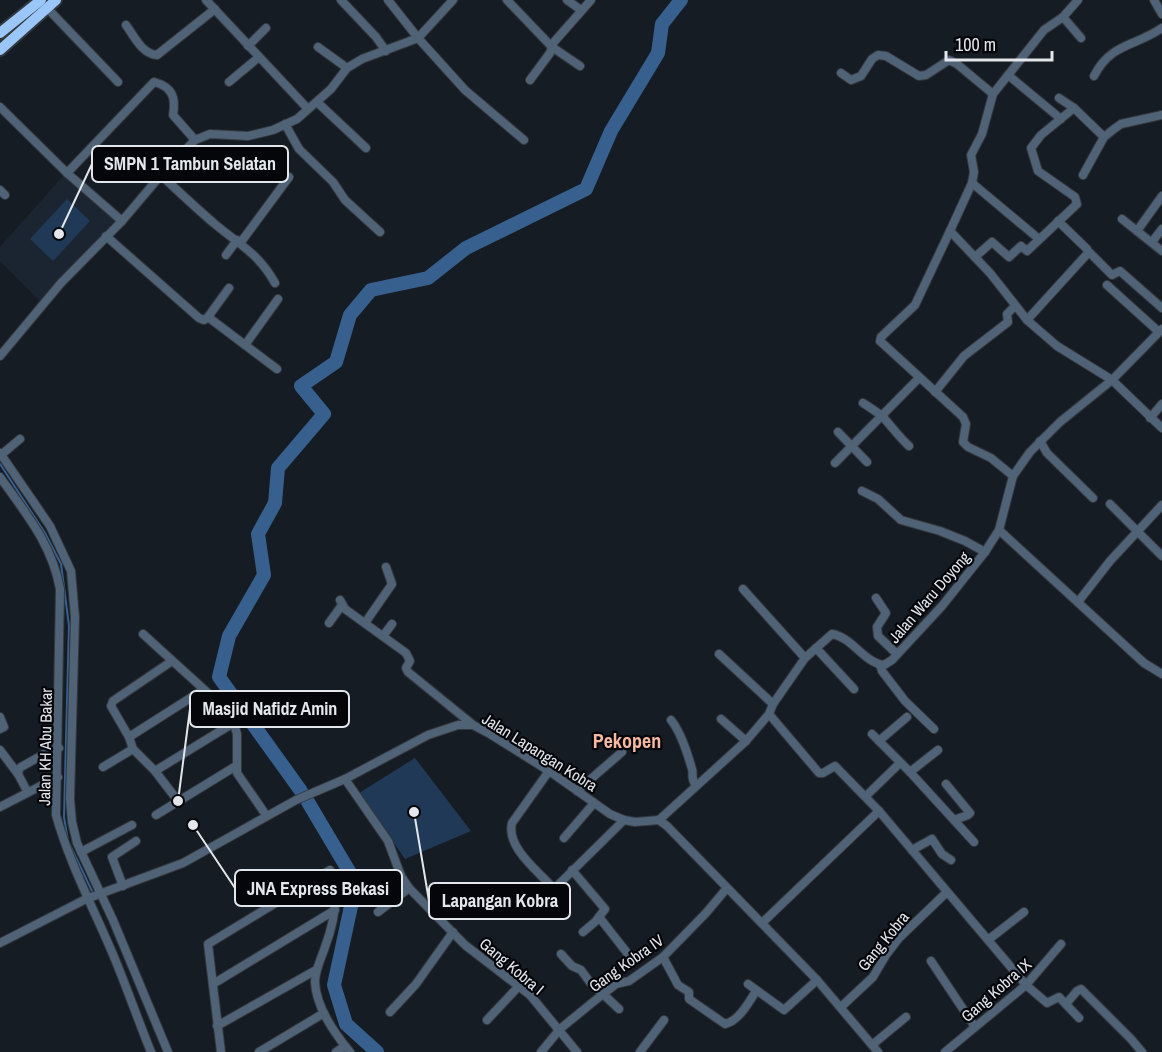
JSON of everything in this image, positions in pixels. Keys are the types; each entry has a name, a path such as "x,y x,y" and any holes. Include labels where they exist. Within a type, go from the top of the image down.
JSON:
{"highway":[{"path":"0,33 48,2"},
{"path":"0,50 48,2"}],"street":[{"path":"206,0 308,109"},
{"path":"341,0 386,51"},
{"path":"388,0 418,38 465,90 524,140"},
{"path":"0,356 61,284 195,140 210,134 248,136 273,130 297,119 317,102 347,68 418,38 453,0"},
{"path":"507,0 552,47 580,66"},
{"path":"567,0 581,10"},
{"path":"530,80 554,42 591,0"},
{"path":"1013,476 985,454 968,447 963,442 966,424 963,417 881,344 880,339 915,305 950,231 972,183 974,172 971,155 982,134 993,94 1044,30 1063,16 1078,0"},
{"path":"1154,0 1162,14"},
{"path":"48,2 118,82"},
{"path":"126,24 145,51 157,54 215,9"},
{"path":"1063,16 1081,38"},
{"path":"248,46 266,28"},
{"path":"1094,76 1101,63 1115,50 1141,41 1162,28"},
{"path":"318,47 347,68"},
{"path":"841,73 851,80 858,78 872,59 878,55 886,56 918,76 926,75 950,60 993,94"},
{"path":"229,82 259,57"},
{"path":"1008,75 1061,119"},
{"path":"67,173 154,82 159,83 174,96 176,103 174,115 195,140"},
{"path":"1059,98 1074,108 1104,137"},
{"path":"317,102 366,148"},
{"path":"0,107 67,173 122,221"},
{"path":"975,257 992,242 1009,257 1021,246 1027,251 1076,206 1077,201 1038,171 1031,148 1041,135 1074,108"},
{"path":"1083,176 1104,137 1121,124 1162,115"},
{"path":"285,124 299,149 333,182 345,200 380,232"},
{"path":"160,175 266,266 275,283"},
{"path":"226,255 289,177"},
{"path":"972,183 1039,239"},
{"path":"1137,231 1162,196"},
{"path":"1122,219 1162,251"},
{"path":"1058,221 1112,275 1120,271 1162,308"},
{"path":"1152,242 1162,229"},
{"path":"950,231 975,257 1027,320 1057,346 1112,380 1162,428"},
{"path":"106,236 199,318 204,320 208,317 230,288"},
{"path":"1027,320 1077,267 1088,251"},
{"path":"1107,285 1161,330"},
{"path":"245,345 278,299"},
{"path":"934,392 963,356 1008,322 1006,314 1015,306"},
{"path":"208,317 277,369"},
{"name":"Jalan Waru Doyong","path":"880,665 884,665 897,654 942,606 985,552 999,530 1013,476 1040,441 1112,380 1161,330"},
{"path":"835,463 919,378"},
{"path":"863,403 881,416 909,446"},
{"path":"1150,418 1162,404"},
{"path":"838,432 867,462"},
{"path":"20,438 1,454 50,526 71,571 75,617 70,799 72,822 81,852 168,1052"},
{"path":"1040,441 1047,453 1093,498"},
{"name":"Jalan KH Abu Bakar","path":"0,477 47,545 56,567 60,589 59,748 56,815 86,899 113,956 151,1052"},
{"path":"861,491 878,498 901,520 940,531 985,552"},
{"path":"1110,504 1162,556"},
{"path":"1078,602 1137,531 1162,505"},
{"path":"999,530 1144,663 1162,674"},
{"path":"365,623 392,584 386,567"},
{"path":"743,590 805,658"},
{"path":"876,598 886,613 877,627 878,636 897,654"},
{"path":"329,624 341,602 365,623 399,646 410,658 411,661 406,668 408,672 473,725"},
{"path":"383,636 392,624"},
{"path":"878,1052 817,980 676,834 659,820 746,741 769,714 805,658 835,633 880,665 905,701 934,729"},
{"path":"143,634 203,690 225,707 235,722 237,773 267,815"},
{"path":"816,648 854,689"},
{"path":"719,654 773,705"},
{"path":"172,661 111,704 133,749 155,771 178,801"},
{"path":"129,737 203,690"},
{"path":"769,714 819,773 835,766 866,796 1026,985 1047,1003 1059,998 1079,1018"},
{"path":"0,717 4,723 0,729"},
{"path":"879,741 907,717"},
{"path":"720,719 746,741"},
{"path":"671,720 679,733 692,770 691,779 696,786"},
{"path":"155,771 235,722"},
{"name":"Jalan Lapangan Kobra","path":"0,943 86,899 183,863 267,815 345,779 428,735 458,725 473,725 549,771 610,814 635,822 659,820"},
{"path":"872,734 974,842"},
{"path":"18,774 18,769 21,767 59,748"},
{"path":"103,767 133,749"},
{"path":"0,750 18,774 27,791"},
{"path":"910,772 938,750"},
{"path":"577,791 622,752"},
{"path":"866,796 900,763"},
{"path":"156,815 236,766"},
{"path":"549,771 512,823 510,831 512,840 552,886 556,887 624,820"},
{"path":"0,807 27,791 58,777"},
{"name":"Gang Kobra I","path":"345,779 388,841 400,876 409,888 476,954 519,986 560,1029 577,1052"},
{"path":"946,784 970,813 954,820"},
{"path":"564,838 594,802"},
{"path":"762,923 879,811"},
{"path":"81,852 132,825"},
{"path":"912,850 932,839 942,854 951,860"},
{"path":"123,886 112,857 136,841"},
{"path":"221,1052 207,947 210,942 330,870 335,910 326,945 316,970 315,983 324,1013 347,1049 336,1052"},
{"path":"572,870 605,909 582,932"},
{"path":"367,892 400,876"},
{"path":"378,912 409,888"},
{"name":"Gang Kobra IV","path":"541,1052 560,1029 603,994 616,984 629,981 663,957 727,888"},
{"name":"Gang Kobra","path":"841,1007 873,977 899,938 947,892"},
{"path":"213,984 335,910"},
{"path":"988,940 1024,912"},
{"path":"599,917 628,954"},
{"path":"390,1012 416,984 453,932"},
{"name":"Gang Kobra IX","path":"945,1052 1026,985 1061,944"},
{"path":"561,954 572,966 581,970 589,981 619,1009"},
{"path":"663,957 678,985 688,992 689,999 725,1024 738,1016 756,991"},
{"path":"931,961 975,1027"},
{"path":"217,1026 316,970"},
{"path":"748,984 784,1010 817,980"},
{"path":"487,1020 519,986"},
{"path":"1066,1004 1081,989 1142,1052"},
{"path":"259,1052 324,1013"},
{"path":"872,1045 906,1017"},
{"path":"640,1052 664,1020"}],"shaded area":[{"path":"65,174 118,220 42,303 0,261 0,247"},
{"path":"67,199 90,221 53,261 30,239"},
{"path":"415,758 471,831 405,859 359,793"}],"waterway":[{"path":"301,791 219,677 229,636 264,575 258,534 275,503 278,468 324,414 301,386 336,362 350,315 371,290 428,278 466,248 586,189 611,131 658,53 662,24 681,0"},
{"path":"0,464 45,533 61,564 69,626 64,817 68,841 92,891"},
{"path":"308,802 356,883 334,985 346,1024 377,1052"}],"place":[{"name":"SMPN 1 Tambun Selatan","path":"59,234"},
{"name":"Masjid Nafidz Amin","path":"178,801"},
{"name":"Lapangan Kobra","path":"414,812"},
{"name":"JNA Express Bekasi","path":"193,825"}],"district":[{"name":"Pekopen","path":"627,741"}]}
